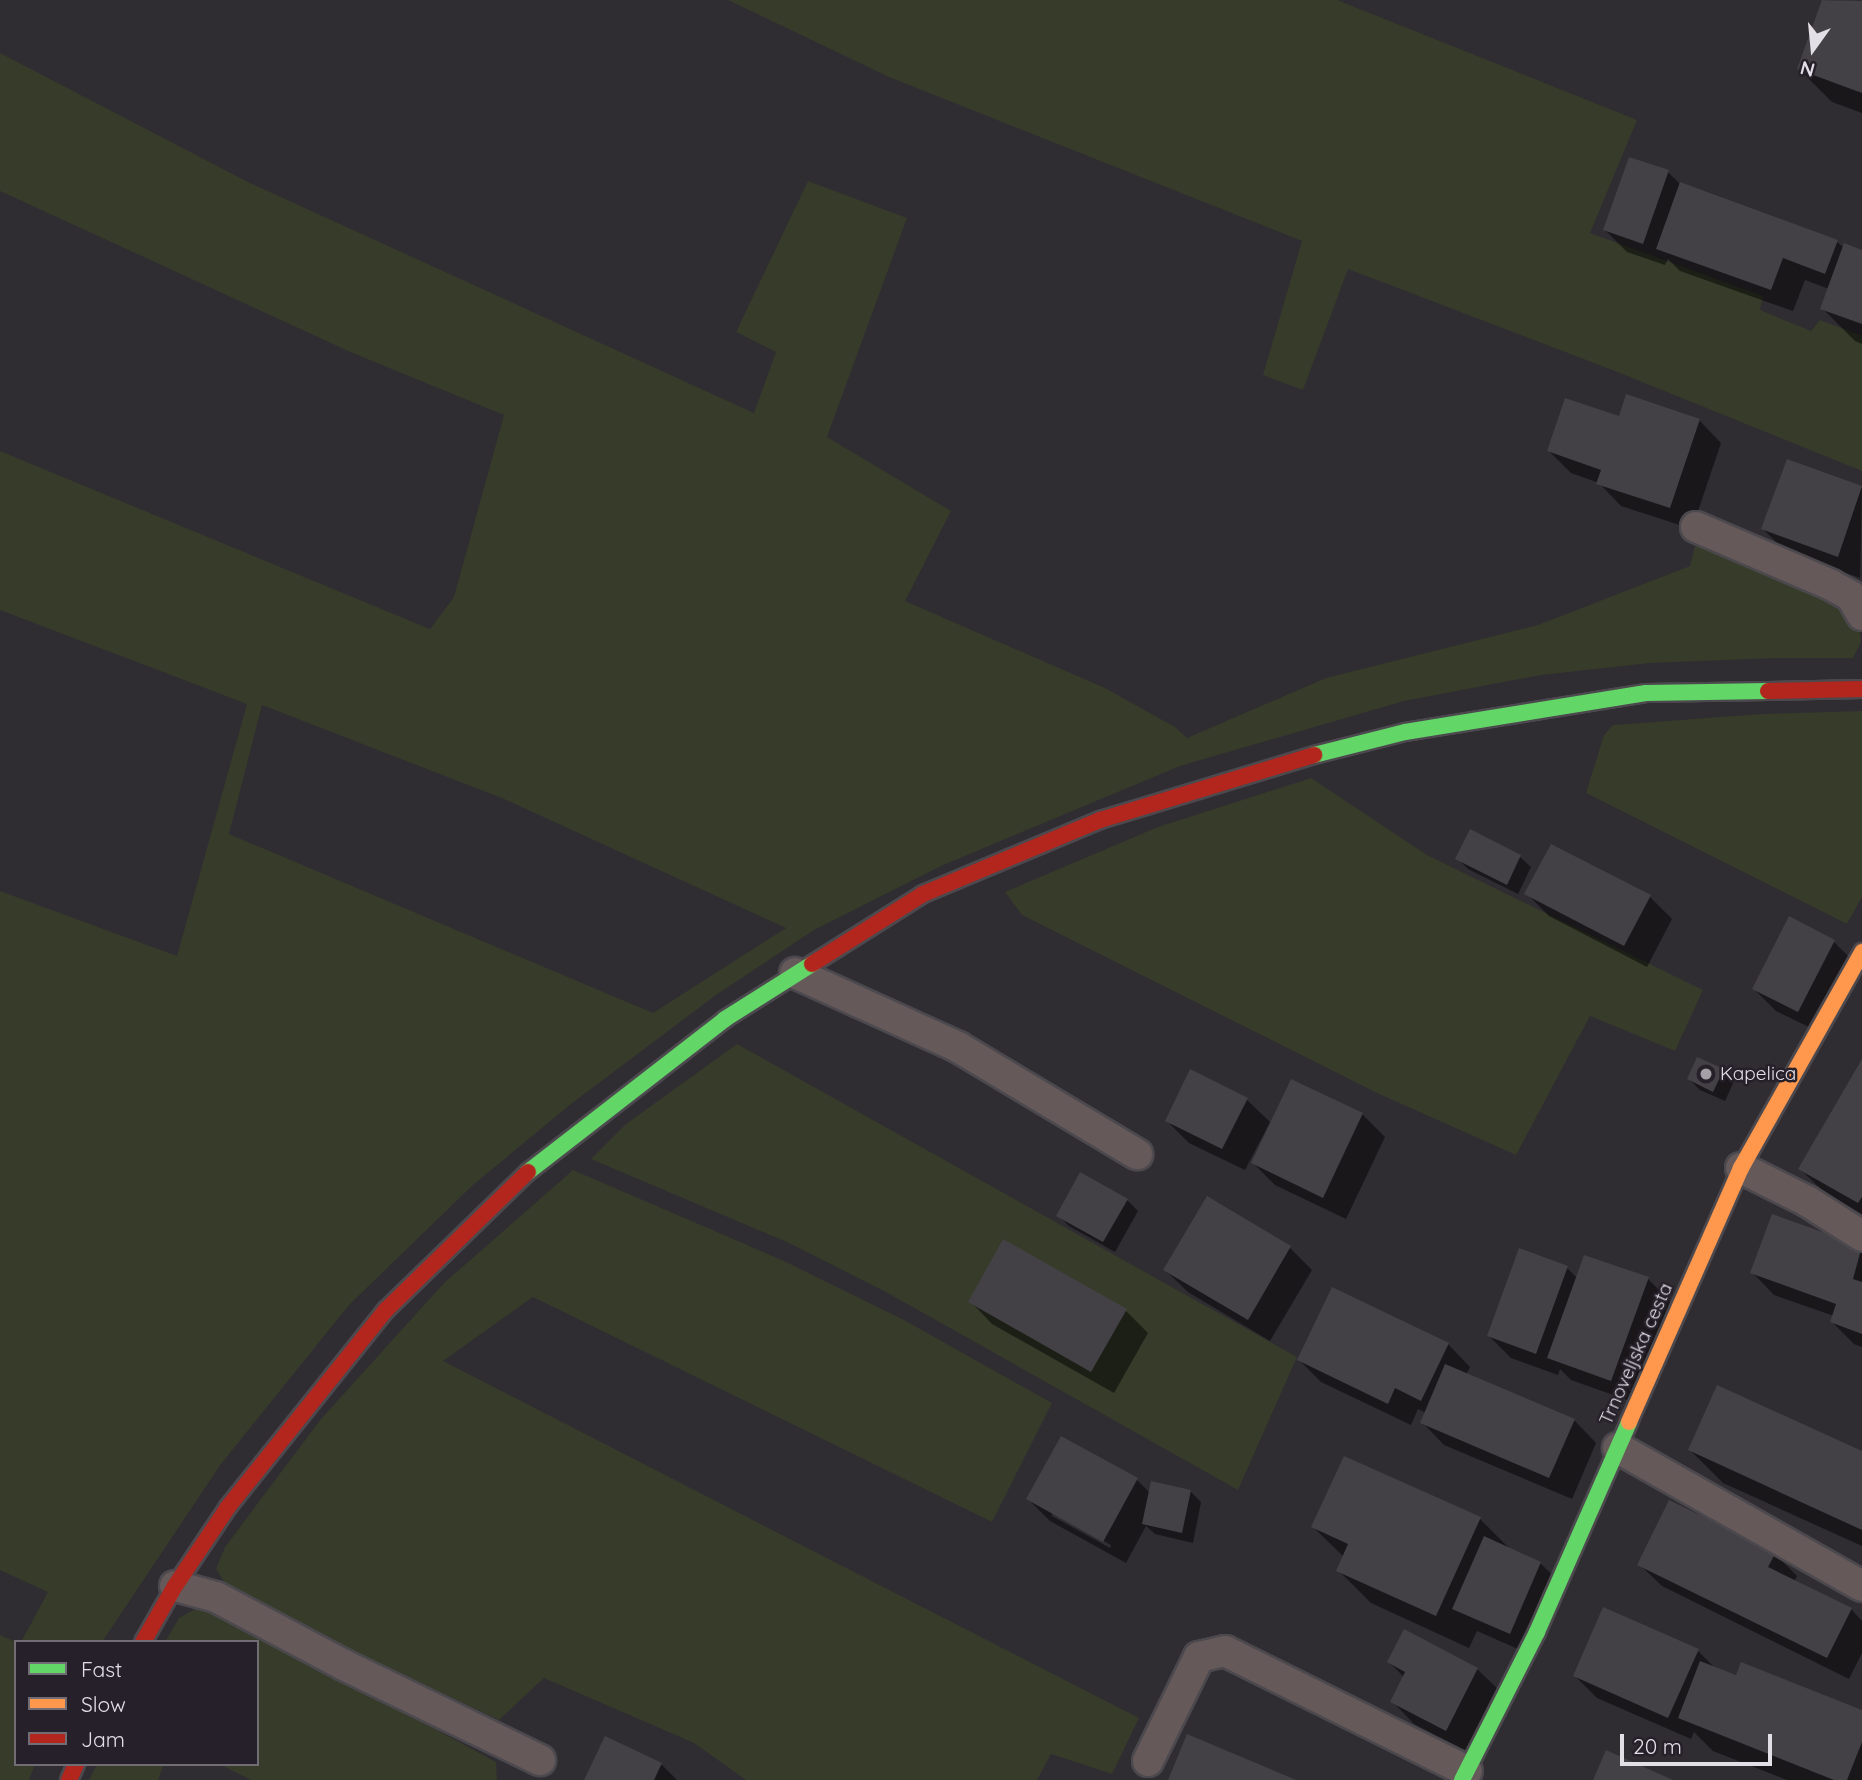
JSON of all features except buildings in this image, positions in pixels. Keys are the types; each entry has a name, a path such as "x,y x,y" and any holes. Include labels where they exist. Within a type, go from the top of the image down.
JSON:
{"street":[{"path":"144,1640 175,1586 228,1507 386,1310 516,1181 725,1019 795,973 936,889 1100,820 1281,764 1405,732 1646,693 1862,689"},
{"name":"Trnoveljska cesta","path":"1465,1775 1537,1632 1741,1168 1862,952"}],"lane":[{"path":"1696,527 1831,585 1851,596 1862,615"},
{"path":"795,973 958,1046 1138,1154"},
{"path":"1741,1168 1807,1201 1862,1236"},
{"path":"1618,1448 1862,1586"},
{"path":"175,1586 216,1597 344,1665 540,1760"},
{"path":"1148,1761 1199,1657 1225,1651 1465,1775"}],"green space":[{"path":"728,0 1337,0 1637,120 1590,233 1763,296 1760,310 1811,331 1820,320 1862,336 1862,471 1615,371 1348,269 1303,390 1263,375 1302,241 889,77"},
{"path":"0,53 248,182 754,413 776,352 736,332 808,181 907,218 827,437 951,511 905,601 1105,688 1175,727 1187,738 1326,678 1538,625 1690,566 1696,542 1848,604 1859,624 1861,642 1853,658 1650,663 1541,675 1404,701 1180,766 941,866 814,930 716,995 571,1104 473,1185 349,1305 221,1464 103,1640 22,1640 48,1592 0,1570 0,891 177,956 247,704 0,610 0,451 430,629 454,597 504,415 355,354 0,191","holes":["262,705 504,799 786,928 653,1013 229,834"]},
{"path":"1862,711 1862,897 1847,924 1586,793 1604,735 1613,725 1762,714"},
{"path":"1311,778 1427,855 1703,990 1675,1051 1590,1016 1516,1155 1377,1093 1022,915 1005,892 1158,827"},
{"path":"737,1044 1297,1357 1238,1490 886,1292 789,1243 591,1159 626,1124"},
{"path":"573,1170 784,1261 904,1320 1052,1403 992,1522 533,1297 443,1361 1139,1718 1112,1774 1051,1754 1037,1780 746,1780 694,1743 544,1678 499,1720 233,1595 216,1569 225,1547 321,1419 444,1283"},
{"path":"195,1609 218,1611 496,1762 497,1780 251,1780 223,1766 259,1766 259,1640 166,1640 179,1618"},
{"path":"0,1635 14,1641 14,1766 34,1766 29,1780 0,1780"},
{"path":"96,1766 163,1766 158,1780 89,1780"}],"traffic: fast":[{"path":"1314,755 1405,732 1646,693 1768,691"},
{"path":"528,1172 725,1019 812,964"},
{"path":"1462,1780 1537,1632 1629,1422"}],"traffic: slow":[{"path":"1629,1422 1741,1168 1862,952"}],"traffic: jam":[{"path":"1768,691 1862,689"},
{"path":"812,964 923,894 1100,820 1314,755"},
{"path":"144,1640 175,1586 228,1507 386,1310 528,1172"},
{"path":"69,1780 75,1766"}],"place":[{"name":"Kapelica","path":"1706,1074"}]}
